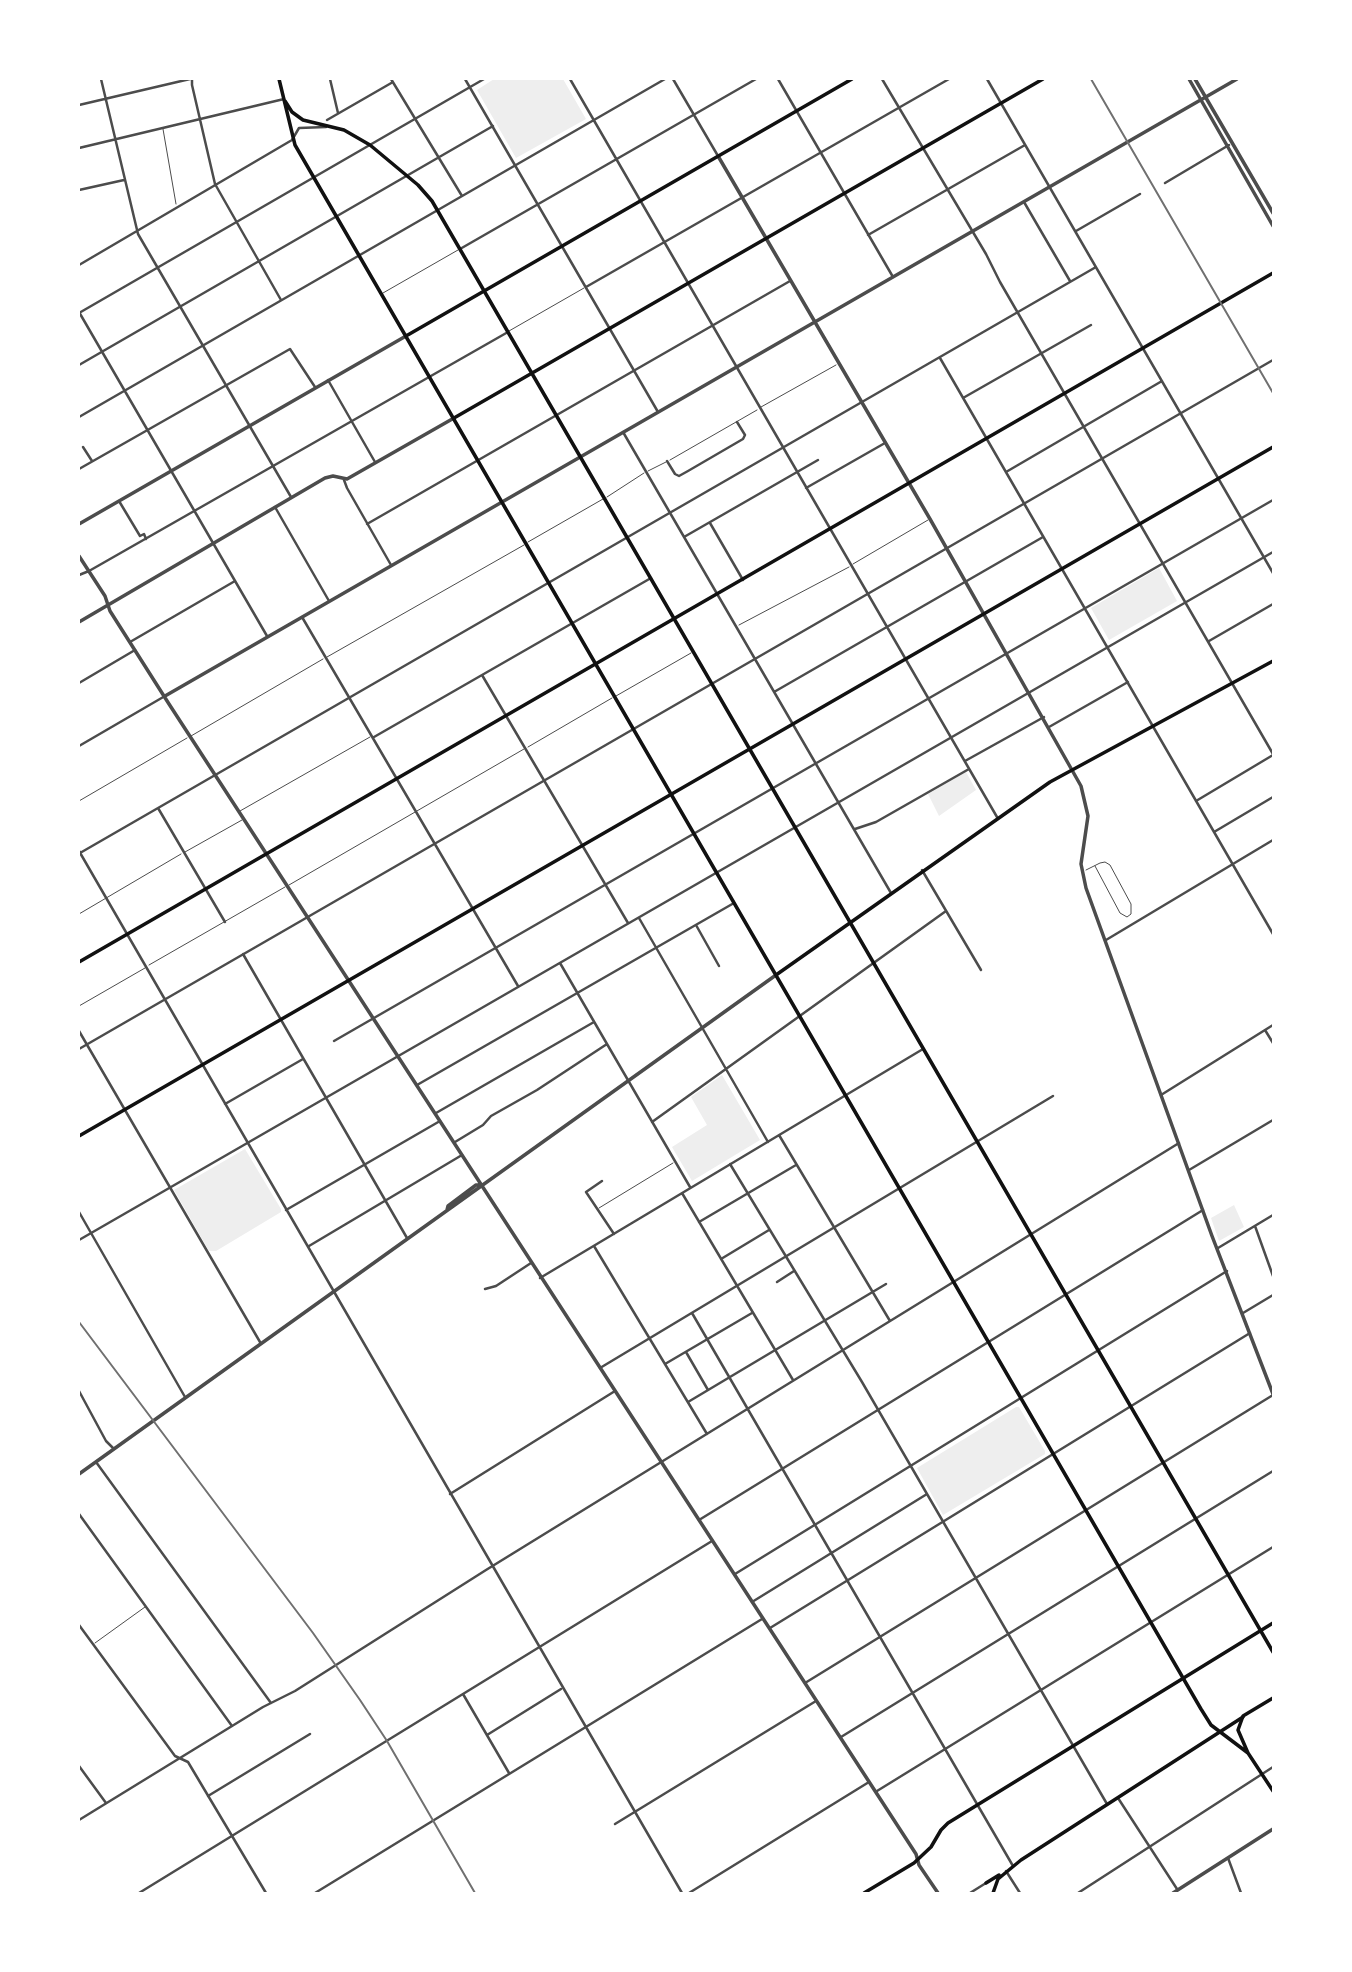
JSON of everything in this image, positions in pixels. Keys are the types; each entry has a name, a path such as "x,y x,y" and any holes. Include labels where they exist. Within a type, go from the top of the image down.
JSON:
{"main road":[{"path":"279,79 292,140 693,834 1209,1723 1248,1754"},
{"path":"405,335 852,79"},
{"path":"454,418 1043,79"},
{"path":"284,100 298,117 349,132 370,145 424,191 437,210 1273,1652"},
{"path":"79,962 1273,273"},
{"path":"79,1136 1273,447"},
{"path":"776,975 997,817 1073,768 1273,661"},
{"path":"864,1893 918,1859 931,1847 943,1828 1273,1623"},
{"path":"986,1883 1273,1698"},
{"path":"1243,1716 1238,1730 1248,1754 1273,1790"},
{"path":"993,1893 998,1879 1006,1871"}],"street":[{"path":"100,79 137,231 291,497"},
{"path":"79,105 191,79 215,184 281,300"},
{"path":"330,79 338,113"},
{"path":"466,79 658,412"},
{"path":"267,637 79,312 484,79"},
{"path":"569,79 997,817"},
{"path":"79,417 666,79"},
{"path":"673,79 1073,768 1084,794 1088,816 1082,872 1161,1095 1273,1395 805,1683"},
{"path":"460,249 756,79"},
{"path":"778,79 893,277"},
{"path":"882,79 1273,755 1196,801"},
{"path":"586,287 949,79"},
{"path":"987,79 1273,573"},
{"path":"1189,79 1273,213"},
{"path":"1195,79 1203,99"},
{"path":"79,746 1237,79"},
{"path":"327,120 392,80 462,196"},
{"path":"79,148 284,100"},
{"path":"79,365 493,126"},
{"path":"79,265 292,140 299,128 326,127"},
{"path":"868,235 1025,145"},
{"path":"1165,183 1230,145"},
{"path":"1230,145 1273,226"},
{"path":"79,190 124,180"},
{"path":"1075,232 1140,194"},
{"path":"1024,202 1071,282"},
{"path":"681,1893 79,853 1096,267"},
{"path":"367,524 790,281"},
{"path":"963,398 1091,325"},
{"path":"79,575 508,332"},
{"path":"79,524 405,335"},
{"path":"79,469 292,349 315,387"},
{"path":"939,358 1273,934"},
{"path":"79,1049 1273,360"},
{"path":"328,380 375,463"},
{"path":"1006,472 1162,381"},
{"path":"79,622 329,476 344,480 454,418"},
{"path":"667,461 675,474 680,476 743,439 745,435 737,422"},
{"path":"623,432 891,893"},
{"path":"806,488 885,443"},
{"path":"83,447 92,461"},
{"path":"684,537 818,460"},
{"path":"344,480 391,565"},
{"path":"334,1041 1273,500"},
{"path":"119,501 140,537 144,534 146,538"},
{"path":"275,507 330,601"},
{"path":"710,523 743,580"},
{"path":"774,692 1043,537"},
{"path":"79,1240 1273,552"},
{"path":"79,556 135,650 869,1782 938,1893"},
{"path":"372,737 651,578"},
{"path":"130,642 235,581"},
{"path":"1208,642 1273,604"},
{"path":"302,617 518,987"},
{"path":"79,682 135,650"},
{"path":"482,675 628,924"},
{"path":"1049,727 1128,682"},
{"path":"965,761 1044,717"},
{"path":"854,829 876,822 969,769"},
{"path":"1214,831 1273,797"},
{"path":"158,808 225,922"},
{"path":"1106,940 1273,840"},
{"path":"922,870 981,970"},
{"path":"417,1085 734,903"},
{"path":"652,1122 946,911"},
{"path":"639,918 768,1142"},
{"path":"696,925 719,966"},
{"path":"243,954 407,1238"},
{"path":"560,963 691,1188"},
{"path":"79,1474 447,1210 448,1206 476,1185 482,1185 776,975"},
{"path":"435,1114 594,1022"},
{"path":"1161,1095 1273,1026"},
{"path":"1265,1030 1273,1043"},
{"path":"79,1031 261,1343"},
{"path":"454,1143 483,1125 491,1116 537,1090 607,1044"},
{"path":"540,1278 923,1049"},
{"path":"225,1104 303,1059"},
{"path":"600,1368 1053,1096"},
{"path":"1189,1170 1273,1120"},
{"path":"286,1210 440,1121"},
{"path":"779,1135 890,1321"},
{"path":"79,1820 232,1726 304,1686 492,1566 1179,1143"},
{"path":"308,1247 462,1154"},
{"path":"730,1164 843,1350 1107,1804"},
{"path":"699,1222 797,1165"},
{"path":"601,1181 586,1192 614,1234"},
{"path":"682,1193 794,1380"},
{"path":"699,1520 1203,1210"},
{"path":"79,1212 185,1397"},
{"path":"1218,1248 1273,1215"},
{"path":"1255,1226 1273,1276"},
{"path":"721,1259 769,1230"},
{"path":"594,1246 707,1434"},
{"path":"485,1289 495,1286 531,1263"},
{"path":"777,1282 794,1271"},
{"path":"734,1575 1227,1271"},
{"path":"688,1402 886,1284"},
{"path":"1243,1313 1273,1295"},
{"path":"665,1364 753,1312"},
{"path":"692,1313 1013,1866"},
{"path":"769,1629 1250,1333"},
{"path":"686,1352 708,1390"},
{"path":"1267,1378 1273,1375"},
{"path":"79,1391 114,1449"},
{"path":"450,1494 615,1391"},
{"path":"96,1462 271,1703"},
{"path":"840,1738 1273,1471"},
{"path":"752,1602 927,1494"},
{"path":"79,1514 232,1726"},
{"path":"139,1893 712,1541"},
{"path":"875,1792 1273,1547"},
{"path":"315,1893 762,1619"},
{"path":"79,1625 178,1759 188,1762 266,1893"},
{"path":"487,1735 563,1689"},
{"path":"463,1694 509,1774"},
{"path":"615,1824 816,1701"},
{"path":"208,1796 310,1734"},
{"path":"79,1766 106,1803"},
{"path":"1078,1893 1273,1767"},
{"path":"689,1893 869,1782"},
{"path":"1118,1798 1176,1892 1273,1829"},
{"path":"1228,1858 1241,1893"},
{"path":"1006,1871 1020,1893"},
{"path":"970,1893 986,1883"}],"lane":[{"path":"162,128 177,206"},
{"path":"381,294 460,249"},
{"path":"508,332 586,287"},
{"path":"79,801 646,472 838,364"},
{"path":"735,627 851,566 930,519"},
{"path":"79,1006 693,652"},
{"path":"239,811 372,737"},
{"path":"79,914 244,819"},
{"path":"1082,872 1094,866 1105,862 1110,866 1131,904 1131,915 1127,917 1120,913 1094,866"},
{"path":"597,1209 675,1162"},
{"path":"93,1644 146,1606"}],"shaded area":[{"path":"494,79 563,79 586,119 516,158 477,90"},
{"path":"1159,568 1177,601 1109,640 1091,608"},
{"path":"966,772 976,790 939,816 928,794"},
{"path":"722,1075 760,1140 692,1181 672,1147 707,1125 691,1097"},
{"path":"245,1149 281,1212 216,1251 209,1251 174,1190"},
{"path":"1234,1205 1244,1227 1219,1241 1211,1218"},
{"path":"1019,1407 1045,1454 943,1515 917,1468"}],"railway":[{"path":"1091,79 1273,393"},
{"path":"79,1322 313,1633 360,1700 387,1741 475,1893"}]}
